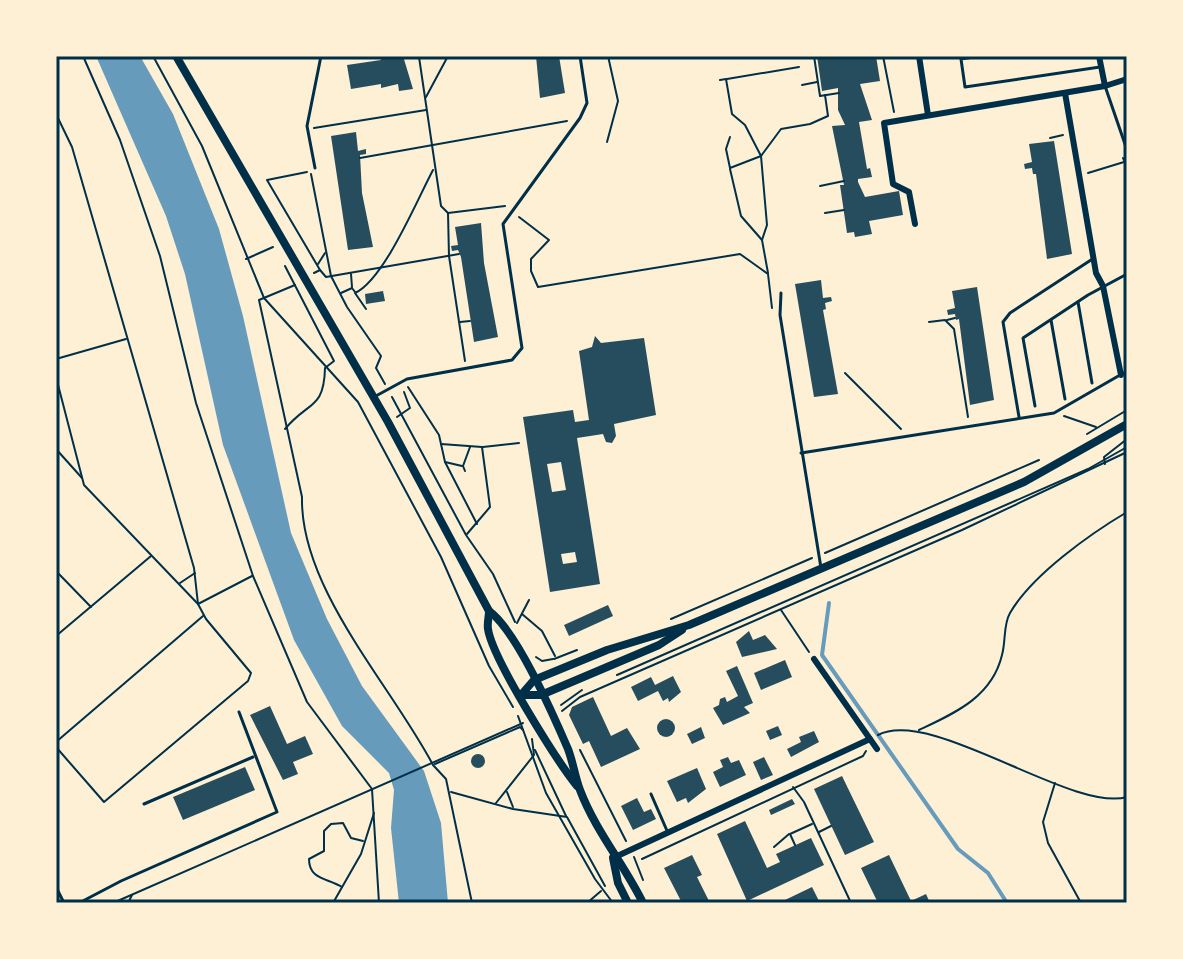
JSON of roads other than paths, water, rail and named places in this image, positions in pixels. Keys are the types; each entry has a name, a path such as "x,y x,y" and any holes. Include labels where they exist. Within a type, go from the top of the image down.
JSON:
{"street":[{"path":"176,56 374,397 489,611 507,625 569,751 580,790 613,858 618,883 628,903"},
{"path":"919,56 928,115"},
{"path":"1099,56 1105,86"},
{"path":"915,224 909,192 893,184 884,123 1105,86 1127,79"},
{"path":"1065,93 1094,258 1124,373"},
{"path":"521,695 534,680 607,650 689,625 1037,476 1127,424"},
{"path":"489,611 489,634 554,758 580,790"},
{"path":"521,695 541,695 659,645 689,625"},
{"path":"814,659 867,740 877,749"},
{"path":"613,858 867,740"},
{"path":"613,858 630,877 643,903"}],"lane":[{"path":"315,168 307,129 321,56"},
{"path":"374,397 402,383 512,360 522,348 503,224 580,118 587,103 580,56"},
{"path":"980,56 961,58 965,87 1100,67"},
{"path":"1105,86 1127,150"},
{"path":"1019,419 1003,322 1010,313 1094,258"},
{"path":"1035,406 1023,338 1127,274"},
{"path":"781,293 780,315 821,568"},
{"path":"1078,302 1092,383"},
{"path":"1051,320 1065,399"},
{"path":"801,453 1059,411 1124,373"},
{"path":"79,903 121,881 277,812 253,757 239,712"},
{"path":"144,804 253,757"},
{"path":"651,794 668,833"},
{"path":"56,887 64,903"}],"water":[{"path":"96,56 140,56 173,114 219,229 243,316 291,533 327,619 362,686 424,771 441,823 448,903 399,903 391,828 394,790 389,773 342,726 294,640 223,445 185,274 166,216"}],"waterway":[{"path":"829,603 822,655 958,849 988,873 1007,903"}]}
